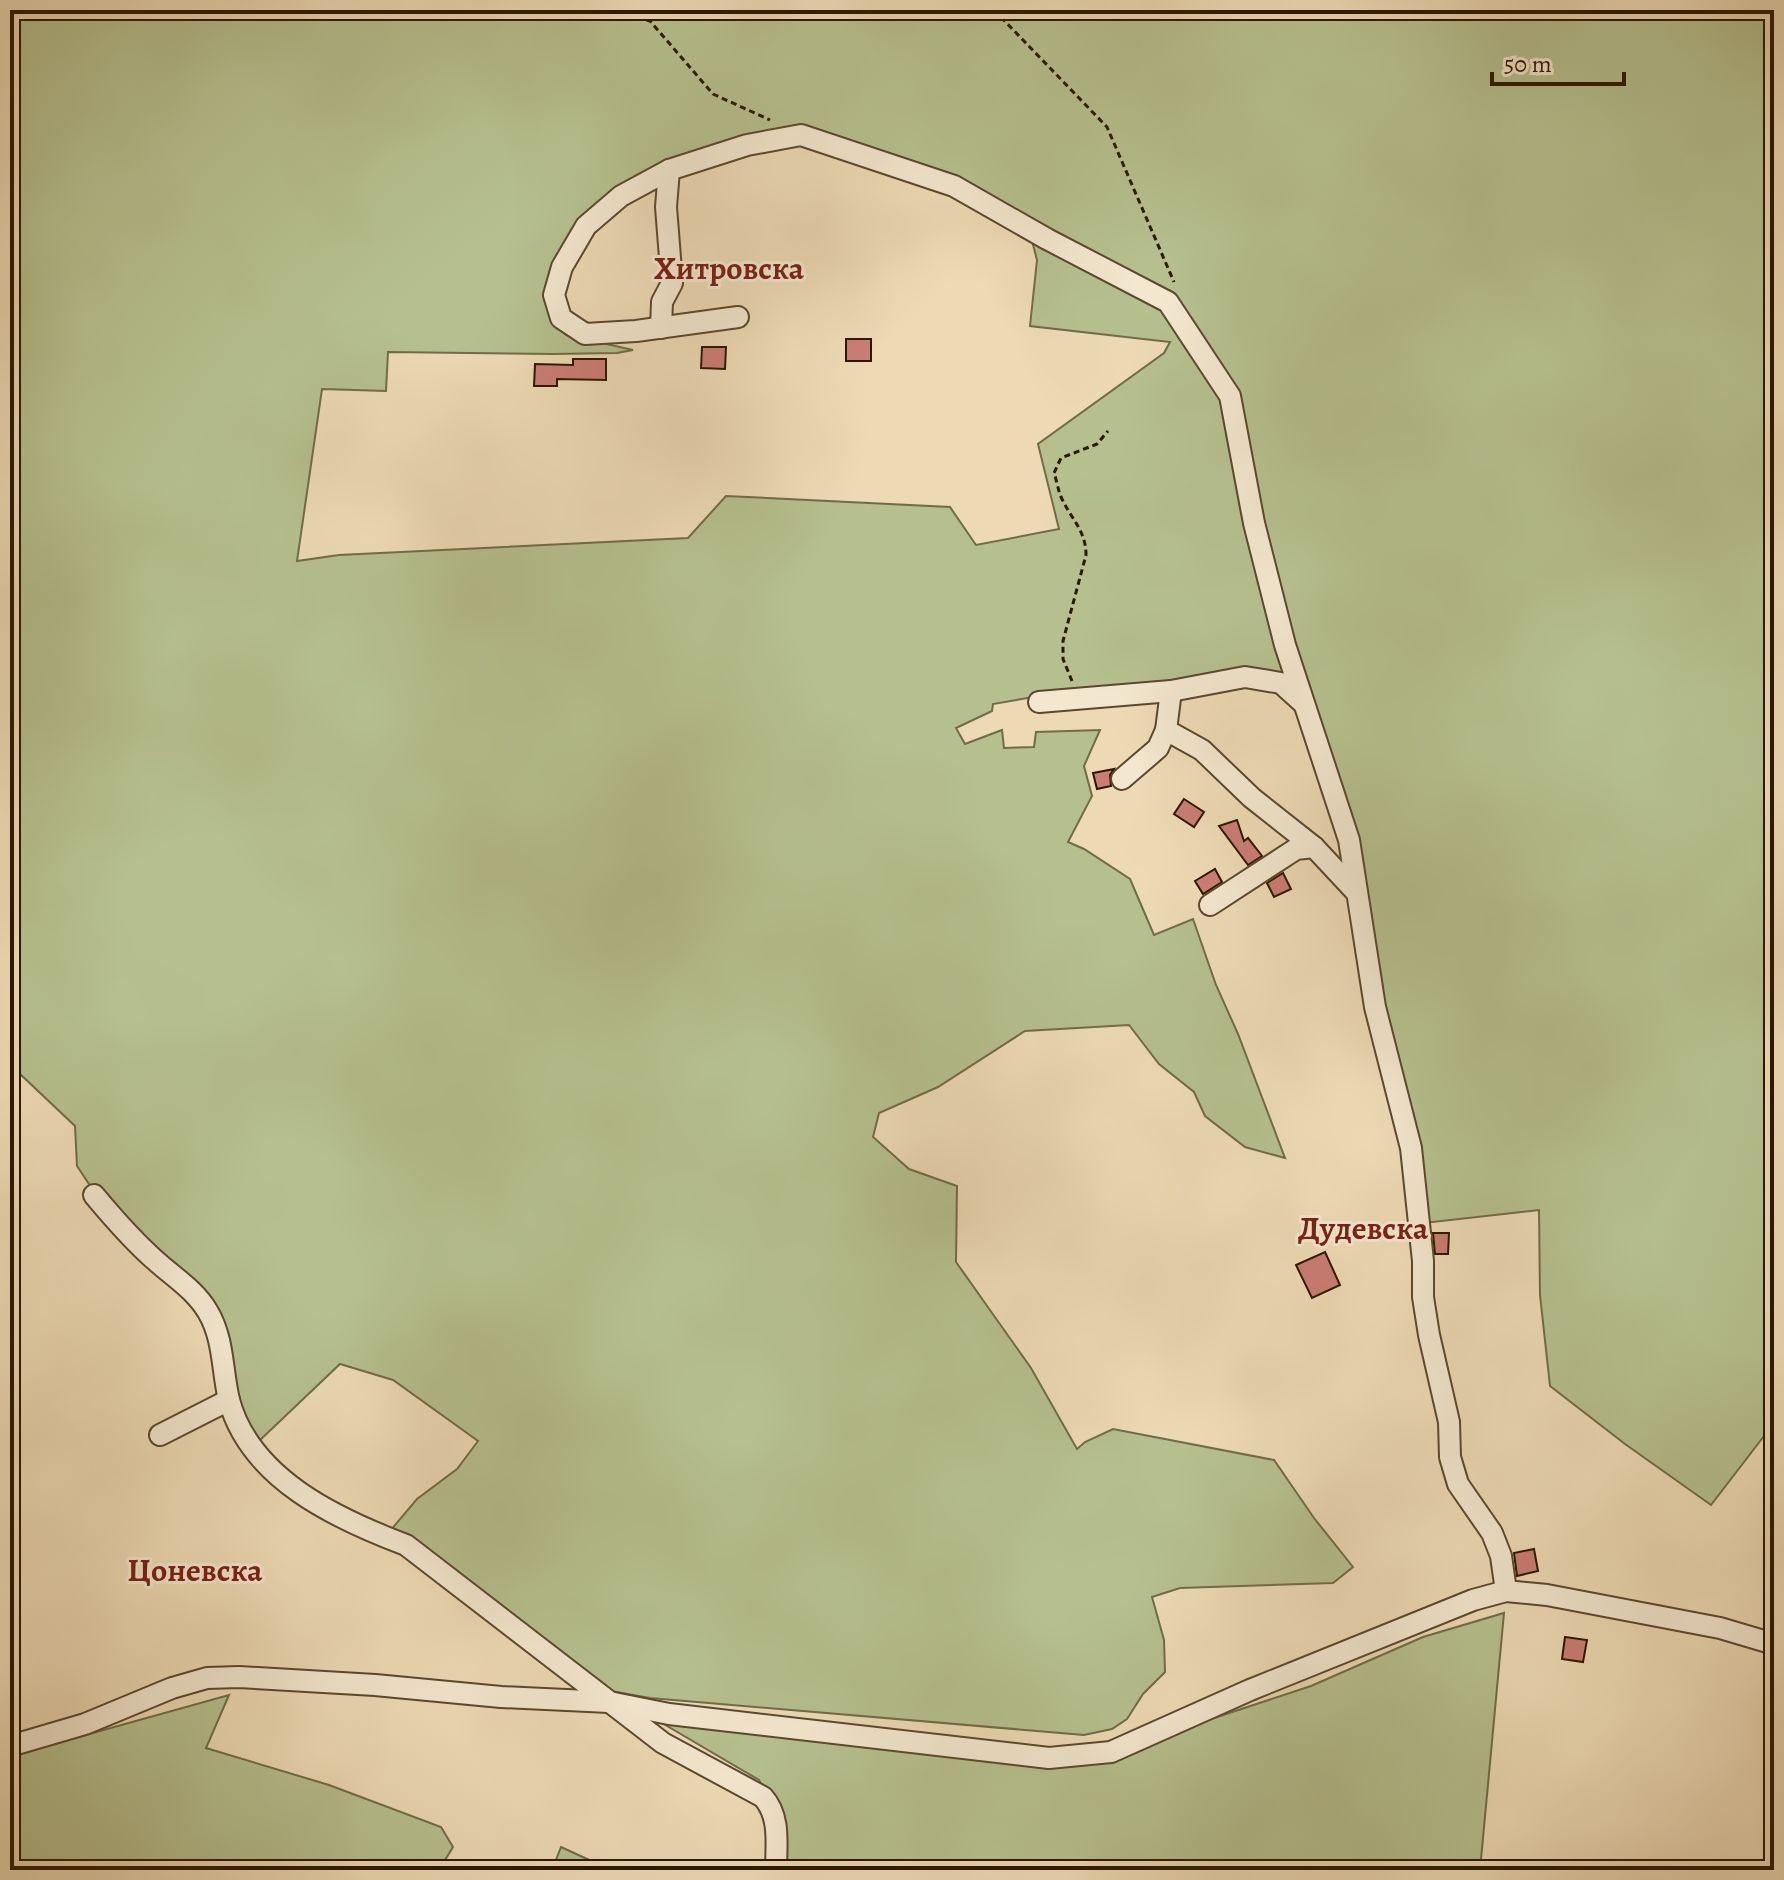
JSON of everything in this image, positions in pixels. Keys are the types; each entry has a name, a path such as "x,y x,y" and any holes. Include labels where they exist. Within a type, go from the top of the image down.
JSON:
{"street":[{"path":"738,317 661,328 585,334 561,318 554,295 562,267 586,226 621,196 669,170 747,145 801,135 954,186 1168,302 1230,396 1254,523 1302,702 1349,840 1375,1007 1411,1148 1423,1261 1423,1297 1449,1422 1450,1457 1458,1484 1492,1533 1501,1556 1506,1591"},
{"path":"661,328 662,302 672,283 666,207 669,170"},
{"path":"1039,702 1171,691 1245,677 1281,683 1302,702"},
{"path":"1122,779 1158,748 1166,730 1171,691"},
{"path":"1166,730 1202,750 1252,798 1314,847 1357,893"},
{"path":"1210,905 1296,849 1314,847"},
{"path":"94,1195 123,1230 189,1288 208,1313 219,1340 229,1400 238,1422 255,1451 279,1476 313,1502 363,1529 406,1545 663,1743 763,1797 772,1807 775,1820 776,1870"},
{"path":"160,1435 229,1400"},
{"path":"10,1746 85,1724 172,1688 207,1678 239,1677 609,1702 669,1714 1049,1758 1111,1752 1250,1690 1473,1600 1506,1591 1547,1595 1720,1628 1774,1644"}],"path":[{"path":"618,10 650,21 713,94 801,135"},
{"path":"994,10 1107,127 1176,285"},
{"path":"1104,697 1071,680 1063,659 1063,641 1086,555 1086,543 1083,532 1062,499 1054,473 1061,458 1097,444 1108,431"}],"green space":[{"path":"10,10 1774,10 1774,1423 1711,1505 1550,1386 1540,1295 1539,1210 1424,1223 1355,867 1244,492 1239,502 1289,685 1039,696 993,704 992,711 956,728 965,744 1002,730 1004,748 1034,747 1036,732 1100,730 1084,766 1092,796 1068,842 1130,879 1154,935 1193,919 1285,1158 1245,1147 1205,1116 1194,1092 1159,1064 1129,1025 1025,1031 938,1087 879,1113 873,1137 909,1169 957,1186 956,1262 1031,1368 1077,1449 1113,1429 1274,1460 1353,1567 1333,1583 1180,1588 1152,1597 1164,1640 1165,1672 1143,1694 1127,1719 1112,1729 1084,1735 650,1698 599,1689 390,1531 417,1499 457,1469 478,1441 393,1380 340,1364 258,1442 247,1429 219,1326 105,1208 77,1166 75,1126 20,1074 10,1084","holes":["829,138 1030,233 1037,260 1030,326 1170,342 1164,353 1038,444 1059,529 976,545 950,507 726,496 688,538 339,555 297,561 322,389 386,391 388,352 553,354 633,350 566,335 558,315 581,233 642,182 701,156"]},
{"path":"1504,1613 1480,1870 788,1870 781,1819 759,1780 662,1723 675,1718 1051,1768 1120,1749 1311,1686 1423,1637"},
{"path":"229,1695 206,1748 329,1785 441,1827 453,1847 439,1870 18,1870 10,1854 10,1756"},
{"path":"561,1847 611,1870 552,1870"}],"building":[{"path":"846,339 871,339 871,361 846,361"},
{"path":"702,347 726,347 725,369 701,368"},
{"path":"573,359 606,359 606,380 557,379 557,386 534,386 535,364 573,365"},
{"path":"1114,769 1110,775 1111,786 1097,789 1093,773"},
{"path":"1184,799 1204,812 1194,827 1174,814"},
{"path":"1237,820 1244,841 1248,838 1262,856 1248,865 1219,826"},
{"path":"1215,869 1222,882 1203,894 1195,881"},
{"path":"1283,873 1291,889 1274,897 1267,883"},
{"path":"1433,1233 1449,1233 1448,1254 1435,1254"},
{"path":"1325,1252 1340,1285 1312,1298 1296,1265"},
{"path":"1534,1549 1538,1571 1517,1576 1514,1553"},
{"path":"1565,1637 1587,1640 1583,1662 1562,1659"}],"district":[{"name":"Хитровска","path":"729,268"},
{"name":"Дудевска","path":"1363,1228"},
{"name":"Цоневска","path":"195,1570"}]}
